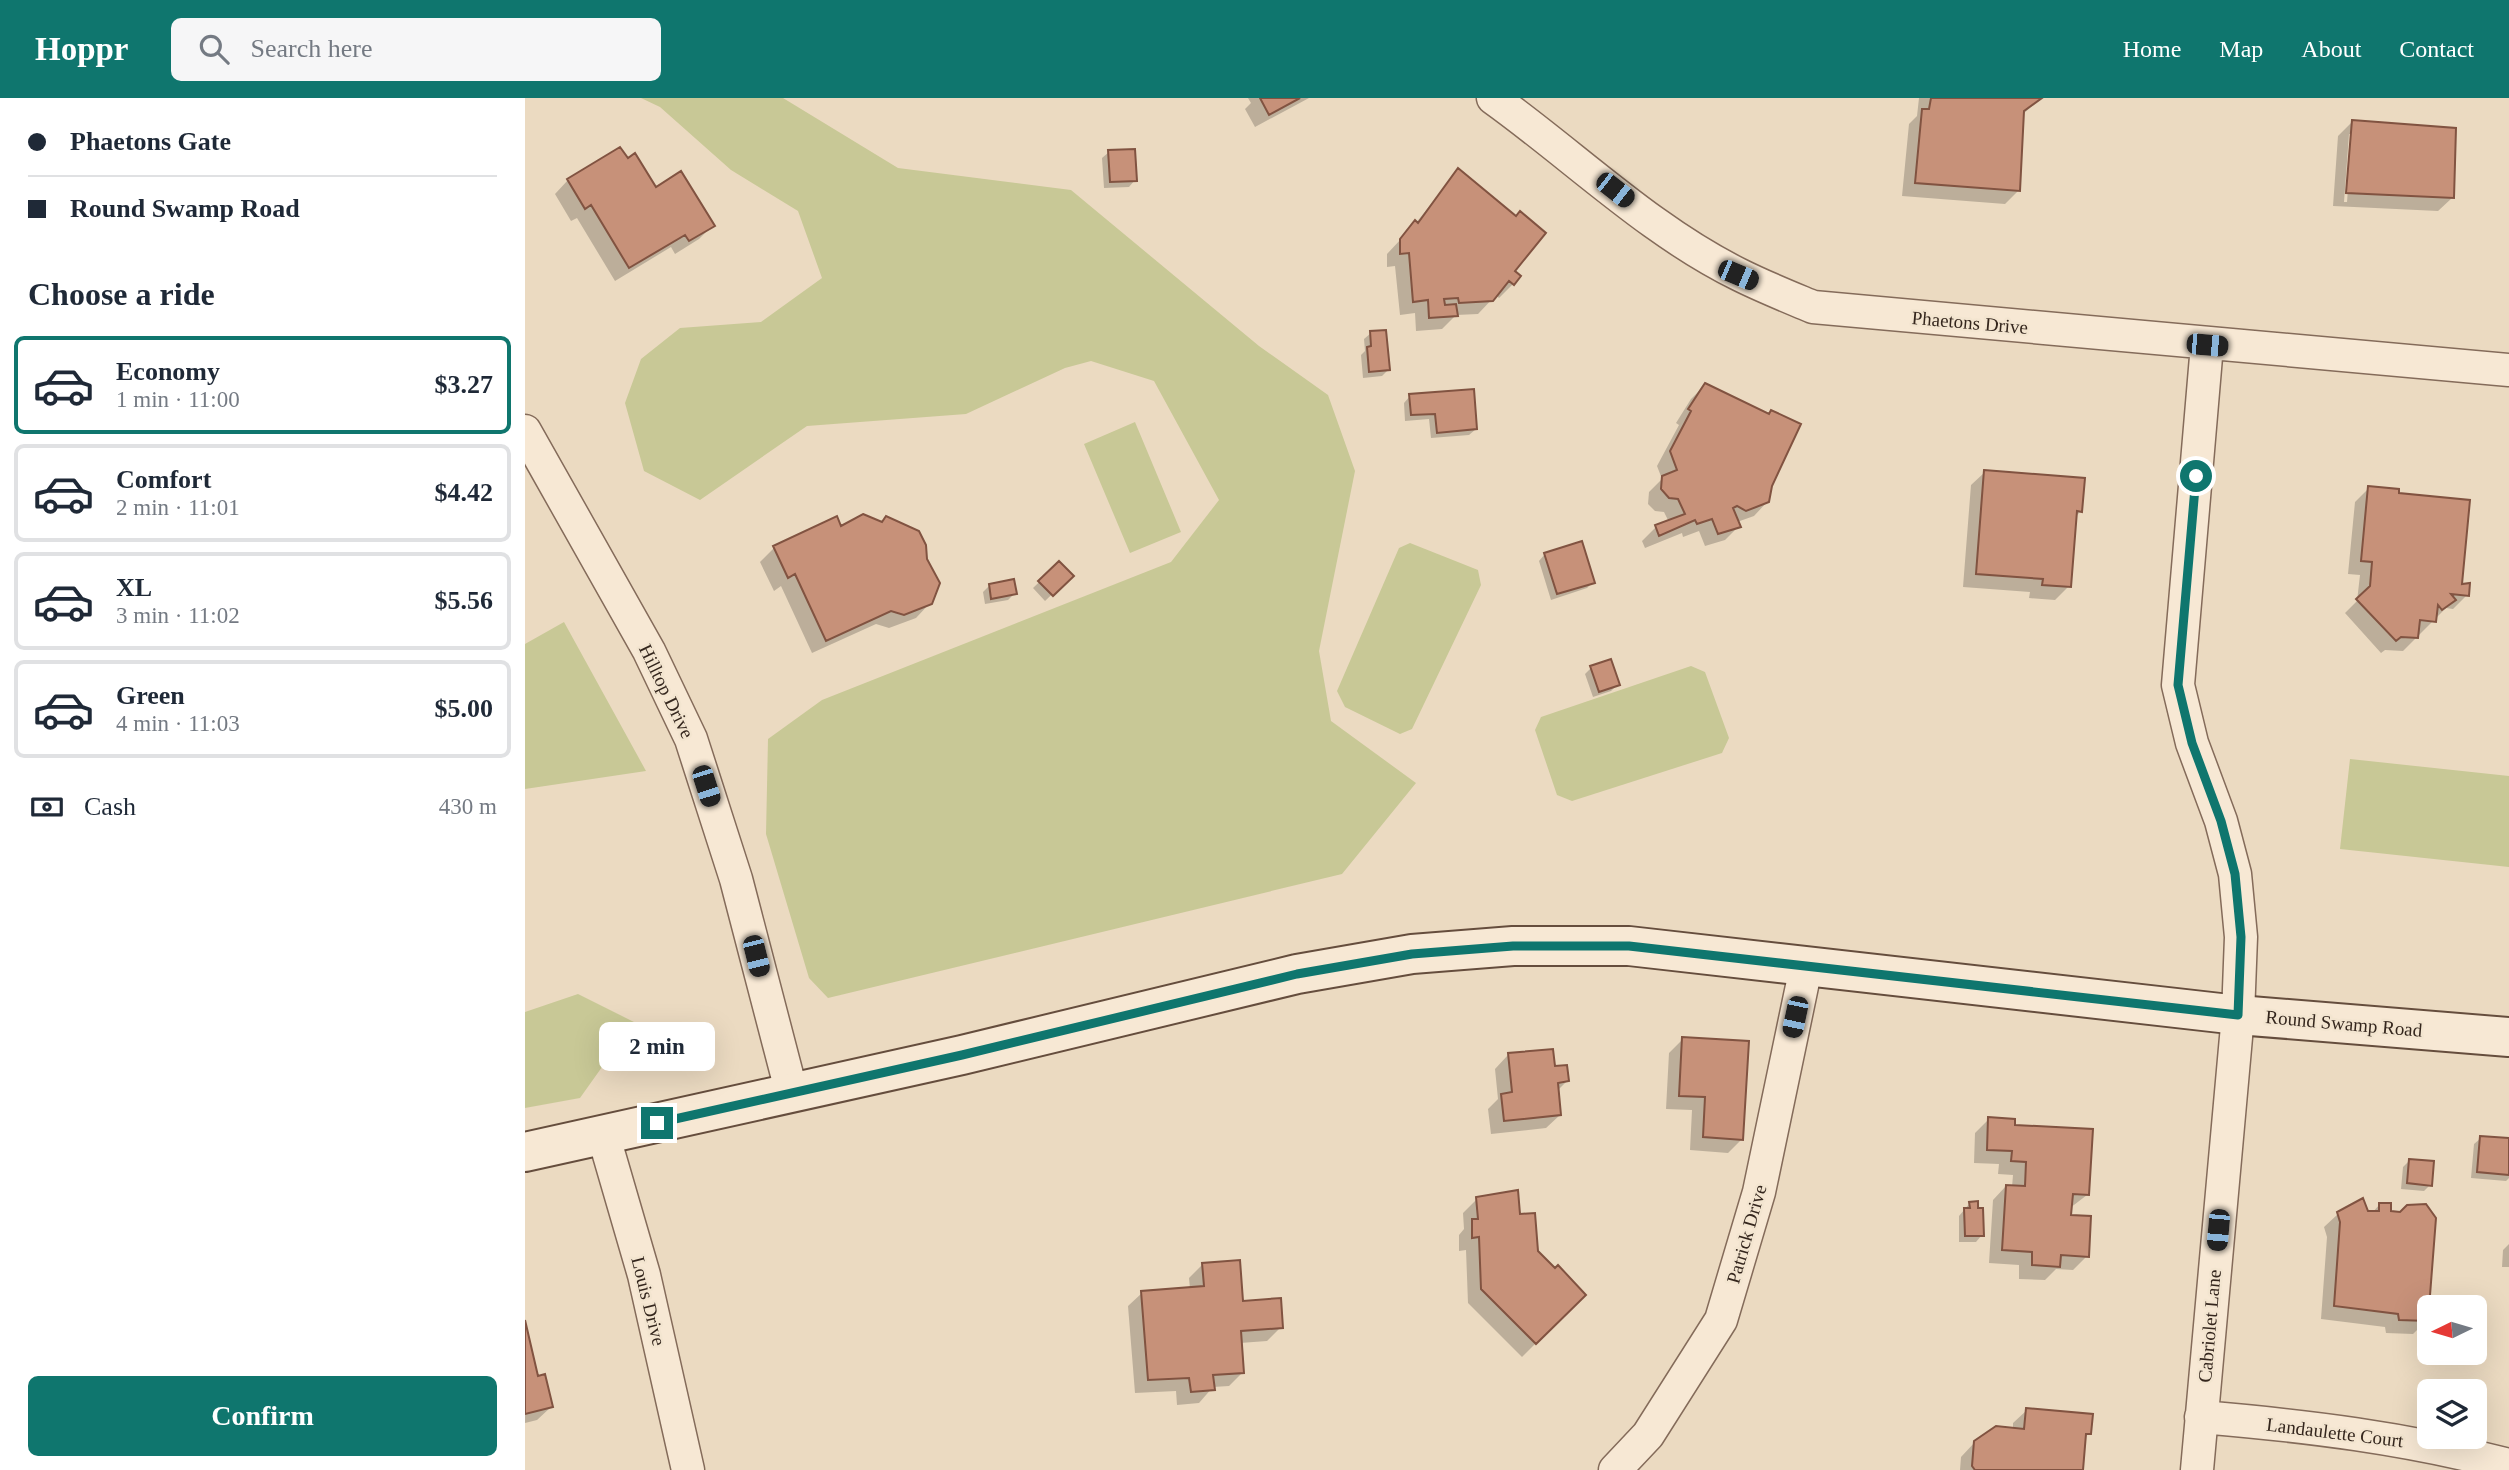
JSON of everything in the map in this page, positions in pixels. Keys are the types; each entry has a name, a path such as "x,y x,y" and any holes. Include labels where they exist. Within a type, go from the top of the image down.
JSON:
{"street":[{"name":"Phaetons Drive","path":"1493,98 1551,139 1658,224 1738,275 1813,307 2207,345 2509,370"},
{"name":"Cabriolet Lane","path":"2197,1470 2238,1015 2241,937 2235,874 2221,821 2192,743 2178,685 2207,345"},
{"name":"Hilltop Drive","path":"525,431 649,651 691,739 736,879 792,1094"},
{"name":"Round Swamp Road","path":"525,1152 792,1094 1297,974 1412,954 1513,946 1629,946 2238,1015 2509,1037"},
{"name":"Patrick Drive","path":"1615,1470 1648,1436 1721,1320 1759,1192 1806,967"},
{"name":"Louis Drive","path":"604,1134 644,1275 688,1470"},
{"name":"Landaulette Court","path":"2201,1417 2335,1429 2439,1447 2509,1465"}],"green space":[{"path":"641,98 783,98 898,168 1071,190 1259,346 1328,395 1355,471 1319,651 1331,721 1416,783 1342,874 828,998 809,978 766,834 768,739 822,700 1171,562 1219,500 1154,381 1091,361 1065,368 966,414 807,426 700,500 644,471 625,403 641,359 680,328 761,322 822,278 798,211 731,170 660,107"},
{"path":"1135,422 1181,532 1130,553 1084,444"},
{"path":"1410,543 1478,570 1481,585 1412,729 1400,734 1345,707 1337,691 1399,548"},
{"path":"564,622 646,771 525,789 525,644"},
{"path":"1691,666 1705,672 1729,738 1722,753 1572,801 1557,795 1535,730 1541,717"},
{"path":"2350,759 2509,776 2509,867 2340,849"},
{"path":"578,994 634,1022 580,1098 525,1108 525,1012"}],"building":[{"path":"1260,98 1300,98 1269,115"},
{"path":"1931,98 2042,98 2024,111 2020,191 1915,183 1922,109 1929,109"},
{"path":"2352,120 2456,128 2454,198 2346,193"},
{"path":"620,147 628,158 635,153 656,187 681,171 715,226 689,241 685,235 629,268 591,205 585,209 567,179"},
{"path":"1135,149 1137,181 1110,182 1108,150"},
{"path":"1458,168 1516,216 1520,211 1546,233 1515,271 1521,276 1514,285 1509,281 1493,301 1459,303 1458,298 1444,299 1445,305 1456,304 1458,316 1429,318 1428,300 1413,302 1409,253 1400,254 1400,239 1415,220 1418,223"},
{"path":"1386,330 1390,370 1369,372 1367,347 1371,346 1370,331"},
{"path":"1705,383 1769,414 1771,410 1801,424 1772,486 1769,502 1746,511 1737,506 1733,508 1741,527 1718,534 1712,519 1697,524 1695,520 1659,536 1655,525 1685,514 1678,499 1669,498 1661,489 1662,476 1677,470 1670,451 1691,411 1688,409"},
{"path":"1474,389 1477,429 1437,433 1435,414 1411,415 1409,394"},
{"path":"1984,470 2085,478 2082,512 2077,511 2071,587 2042,585 2043,579 1976,574"},
{"path":"2368,486 2399,489 2399,493 2470,500 2462,584 2470,583 2469,596 2451,594 2456,600 2442,610 2438,605 2436,622 2420,620 2418,638 2401,637 2396,641 2356,599 2370,586 2372,562 2361,561"},
{"path":"863,514 882,522 886,516 919,531 926,545 927,559 940,583 932,604 904,615 891,611 826,641 795,574 788,578 773,546 837,516 841,526"},
{"path":"1582,541 1595,583 1557,594 1544,553"},
{"path":"1059,561 1074,576 1053,596 1038,581"},
{"path":"1014,579 1017,594 991,599 989,584"},
{"path":"1611,659 1620,685 1599,692 1590,666"},
{"path":"1682,1037 1749,1041 1743,1140 1703,1137 1705,1097 1679,1096"},
{"path":"1553,1049 1555,1066 1567,1065 1569,1081 1558,1083 1561,1115 1504,1121 1501,1094 1512,1092 1508,1053"},
{"path":"1988,1117 2015,1119 2015,1125 2093,1129 2089,1195 2073,1194 2071,1215 2091,1216 2089,1257 2061,1255 2060,1267 2032,1265 2032,1252 2002,1250 2006,1185 2025,1186 2026,1162 2011,1161 2012,1151 1987,1150"},
{"path":"2480,1136 2509,1138 2509,1175 2477,1172"},
{"path":"2409,1159 2434,1161 2432,1186 2407,1183"},
{"path":"1518,1190 1520,1214 1535,1213 1538,1251 1555,1268 1558,1265 1586,1295 1536,1344 1481,1289 1479,1237 1472,1238 1472,1219 1478,1219 1476,1197"},
{"path":"2363,1198 2368,1211 2379,1211 2379,1203 2391,1203 2391,1211 2400,1212 2407,1205 2426,1204 2436,1218 2430,1295 2417,1295 2417,1321 2399,1320 2398,1314 2334,1306 2340,1222 2337,1212"},
{"path":"1978,1201 1978,1208 1983,1208 1984,1236 1965,1236 1964,1208 1970,1208 1969,1202"},
{"path":"1240,1260 1243,1301 1281,1298 1283,1328 1241,1331 1244,1373 1213,1375 1215,1390 1191,1392 1189,1378 1148,1380 1141,1291 1204,1286 1202,1263"},
{"path":"525,1320 538,1376 545,1374 553,1407 525,1414"},
{"path":"2026,1408 2093,1414 2091,1434 2086,1434 2083,1470 1975,1470 1972,1466 1974,1441 1996,1426 2024,1429"}],"route":[{"path":"657,1123 962,1055 1297,974 1412,954 1513,946 1629,946 2238,1015 2241,937 2235,874 2221,821 2192,743 2178,685 2196,476"}]}
